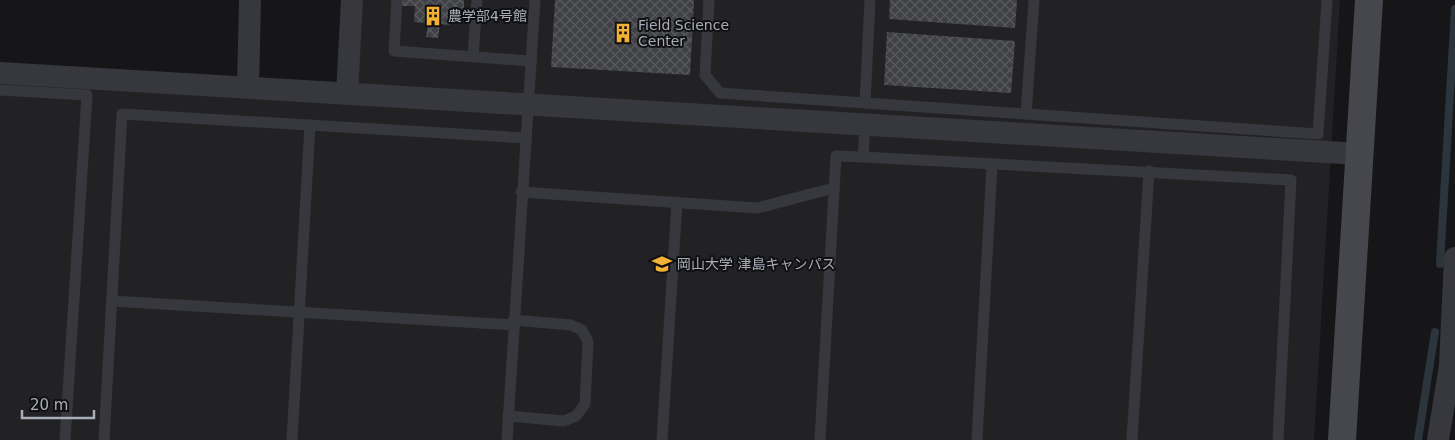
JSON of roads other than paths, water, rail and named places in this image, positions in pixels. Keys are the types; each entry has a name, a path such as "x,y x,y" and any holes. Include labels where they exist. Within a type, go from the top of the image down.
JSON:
{"street":[{"path":"248,87 250,0"},
{"path":"347,94 352,0"},
{"path":"1342,440 1369,0"},
{"path":"0,73 528,104 865,114 1360,154"},
{"path":"1438,440 1452,366 1455,258"}],"lane":[{"path":"397,0 394,51 531,61"},
{"path":"473,57 477,0"},
{"path":"506,440 534,0"},
{"path":"709,0 705,75 720,93 865,114 1026,114 1318,134 1327,0"},
{"path":"863,157 870,0"},
{"path":"1026,114 1034,0"},
{"path":"0,90 87,95 65,440"},
{"path":"104,440 122,114 526,138"},
{"path":"292,440 310,125"},
{"path":"820,440 836,156 992,165 1149,171 1291,180 1278,440"},
{"path":"977,440 992,165"},
{"path":"1132,440 1149,171"},
{"path":"521,192 757,208 834,188"},
{"path":"662,440 677,202"},
{"path":"112,302 570,325 582,330 588,342 585,404 576,416 564,421 508,416"}],"waterway":[{"path":"1440,264 1455,9"},
{"path":"1418,440 1435,332"}],"place":[{"name":"農学部4号館","path":"433,16"},
{"name":"Field Science Center","path":"623,33"},
{"name":"岡山大学 津島キャンパス","path":"662,264"}]}
